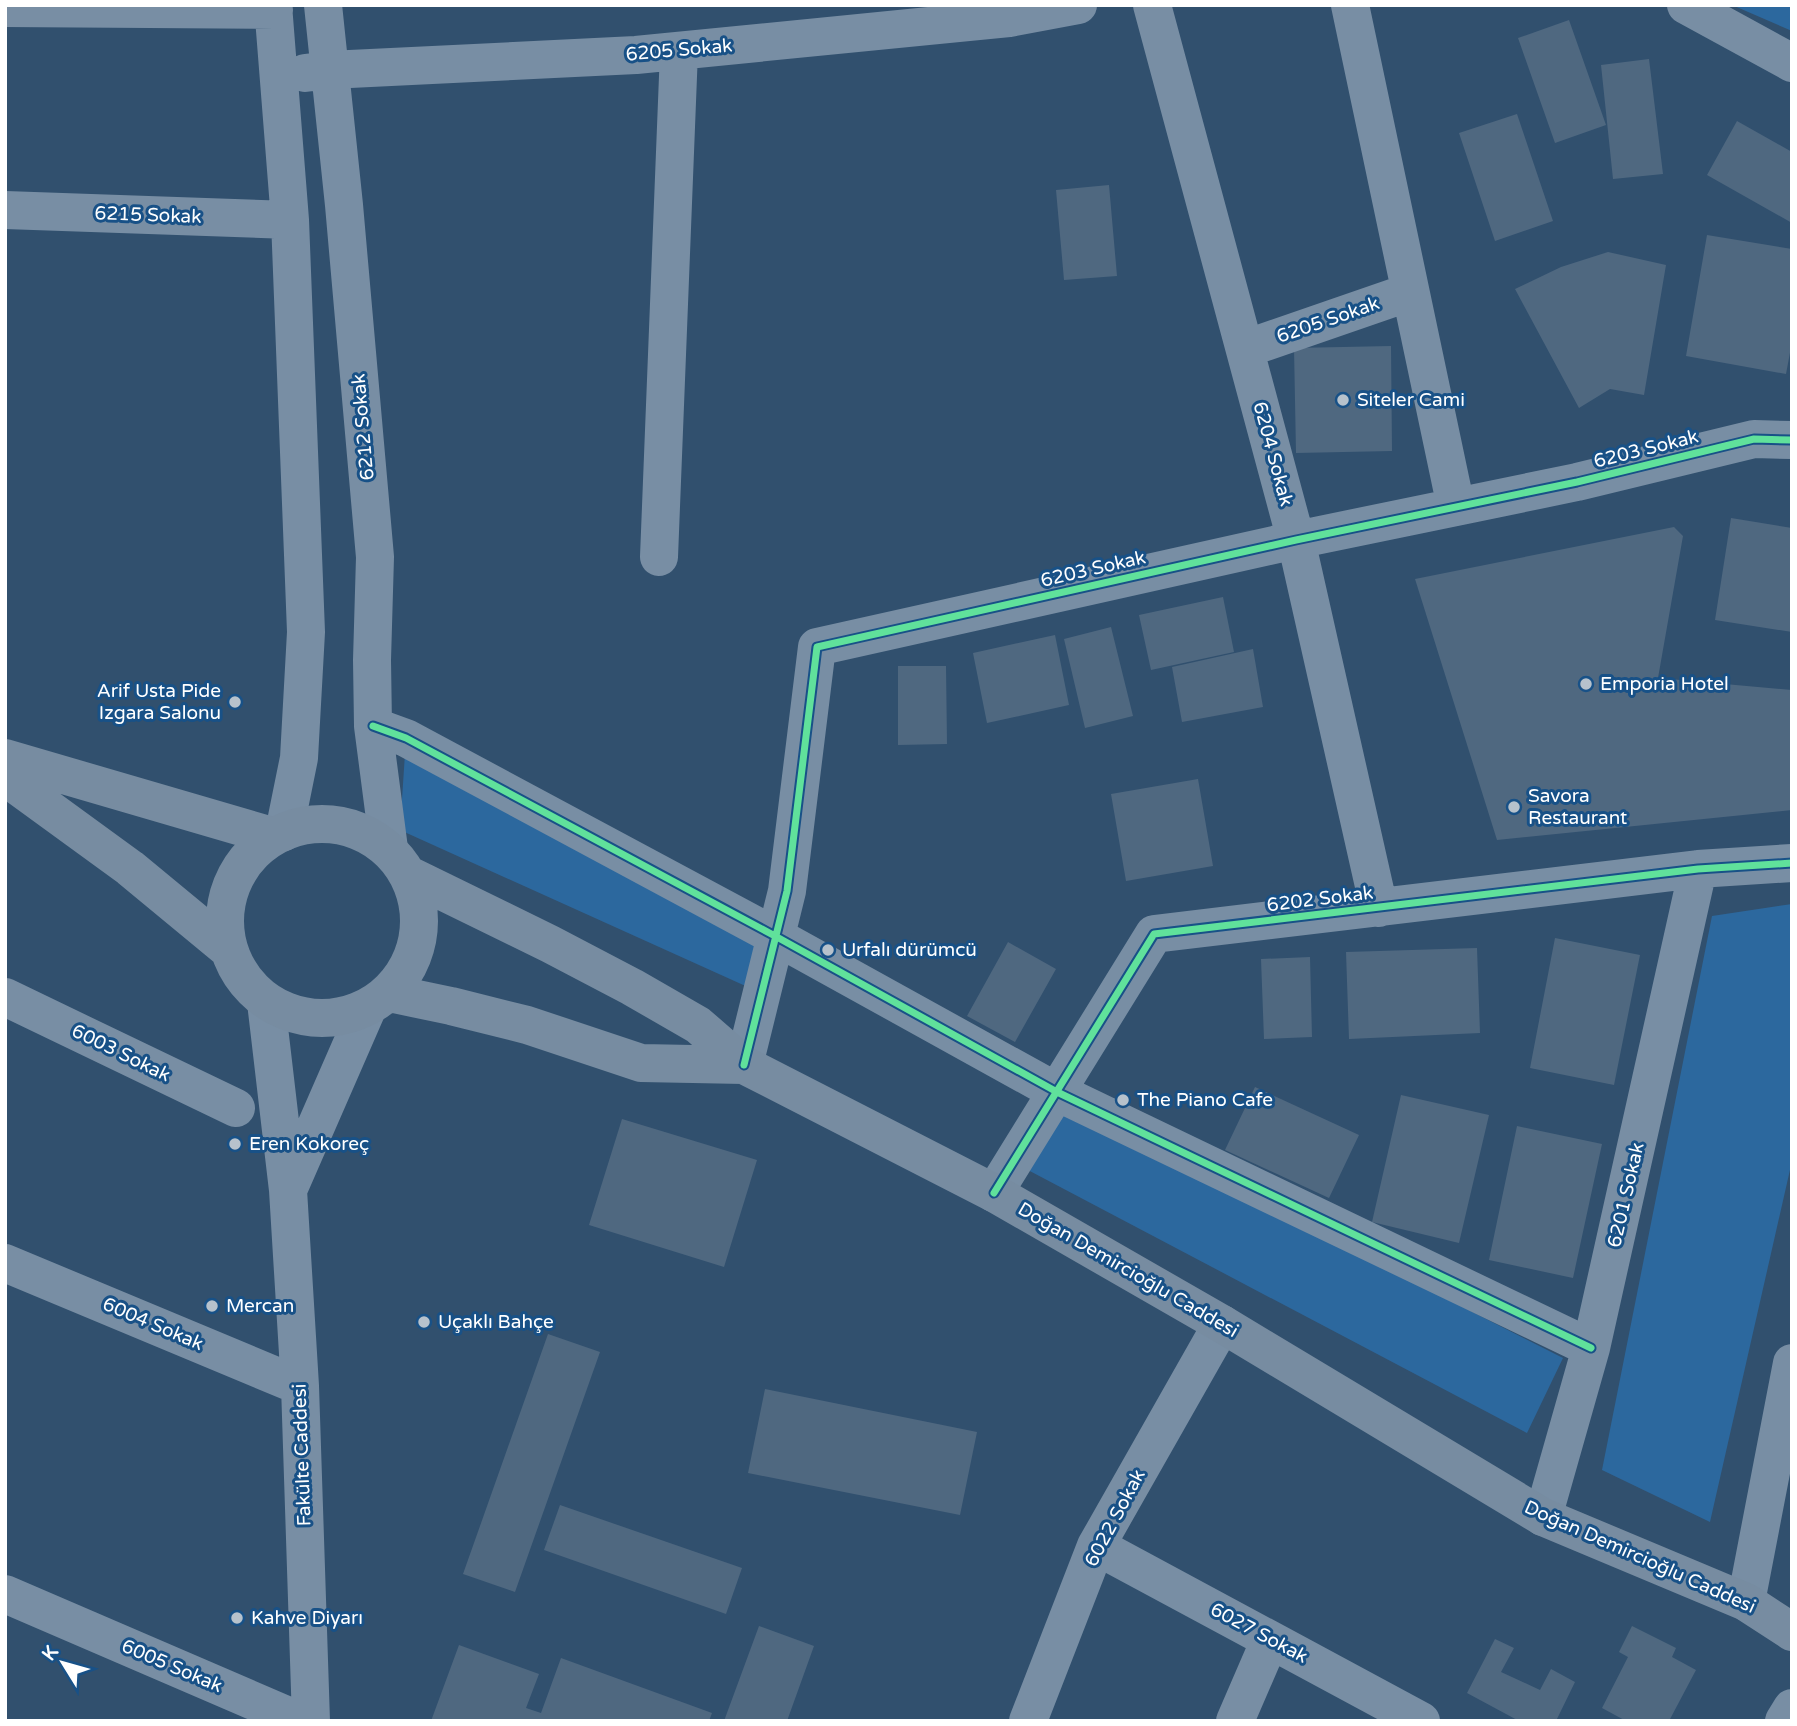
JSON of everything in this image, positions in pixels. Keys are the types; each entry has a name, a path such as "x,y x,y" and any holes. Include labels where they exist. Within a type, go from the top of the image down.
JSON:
{"main road":[{"path":"5,758 278,834"},
{"path":"5,777 130,868 228,949"},
{"path":"399,862 419,905 419,937 409,967 378,1000 361,1011 329,1019 296,1016 267,1002 243,979 228,949 225,917 231,884 248,857 278,834 302,825 333,823 364,832 399,862 676,1012 698,1025 744,1065"},
{"name":"Doğan Demircioğlu Caddesi","path":"378,1000 451,1006 527,1025 641,1063 744,1065 994,1193 1222,1324 1543,1517 1746,1602 1792,1632"}],"street":[{"name":"6212 Sokak","path":"323,5 344,205 375,557 373,726 399,862"},
{"name":"6205 Sokak","path":"279,78 329,70 636,55 1078,5"},
{"name":"6204 Sokak","path":"1152,5 1296,540 1379,908"},
{"path":"1350,5 1456,507"},
{"path":"1686,5 1792,63"},
{"path":"5,8 273,8 290,220 306,632 299,758 278,834"},
{"path":"659,557 679,51"},
{"name":"6215 Sokak","path":"5,210 290,220"},
{"name":"6205 Sokak","path":"1245,349 1410,292"},
{"name":"6203 Sokak","path":"744,1065 787,891 817,647 1296,540 1577,482 1754,439 1792,440"},
{"path":"373,726 405,738 775,936 1057,1092 1591,1348"},
{"name":"6202 Sokak","path":"994,1193 1154,934 1698,869 1792,863"},
{"name":"6201 Sokak","path":"1543,1517 1591,1348 1698,869"},
{"name":"6003 Sokak","path":"5,998 236,1108"},
{"name":"Fakülte Caddesi","path":"288,1190 378,1000"},
{"name":"Fakülte Caddesi","path":"267,1002 288,1190 300,1386 311,1721"},
{"name":"6004 Sokak","path":"5,1263 300,1386"},
{"name":"6022 Sokak","path":"1028,1721 1096,1546 1222,1324"},
{"path":"1746,1602 1792,1363"},
{"name":"6027 Sokak","path":"1096,1546 1421,1721"},
{"name":"6005 Sokak","path":"5,1594 300,1721"},
{"path":"1235,1721 1270,1640"},
{"path":"1784,1721 1792,1708"}],"shaded area":[{"path":"1732,5 1792,5 1792,31"},
{"path":"406,738 775,936 761,993 400,830"},
{"path":"1792,904 1792,1161 1710,1522 1602,1470 1712,916"},
{"path":"1061,1103 1563,1358 1527,1433 1026,1169"}],"building":[{"path":"1569,20 1606,125 1555,143 1518,38"},
{"path":"1649,59 1663,174 1613,179 1601,65"},
{"path":"1517,114 1553,221 1495,241 1459,133"},
{"path":"1737,121 1792,152 1792,223 1707,175"},
{"path":"1109,185 1117,276 1064,280 1056,190"},
{"path":"1707,235 1792,249 1792,342 1786,374 1686,356"},
{"path":"1608,252 1666,265 1644,395 1610,389 1579,408 1515,289 1561,267"},
{"name":"Siteler Cami","path":"1391,346 1392,451 1296,453 1294,348"},
{"path":"1731,518 1792,528 1792,632 1715,620"},
{"name":"Emporia Hotel","path":"1674,527 1683,536 1658,678 1792,690 1792,810 1497,840 1415,579"},
{"path":"1223,597 1234,652 1151,670 1139,615"},
{"path":"1111,627 1133,716 1085,728 1064,639"},
{"path":"1055,635 1069,705 987,723 973,653"},
{"path":"1253,649 1263,707 1182,722 1172,667"},
{"path":"898,666 946,666 947,744 898,745"},
{"path":"1198,779 1213,866 1126,881 1111,794"},
{"path":"1555,938 1640,955 1614,1085 1530,1068"},
{"path":"1008,942 1056,969 1015,1042 967,1016"},
{"path":"1477,948 1480,1033 1349,1039 1346,952"},
{"path":"1310,957 1312,1037 1264,1039 1261,959"},
{"path":"1255,1087 1359,1135 1329,1198 1225,1150"},
{"path":"1401,1095 1489,1115 1459,1243 1372,1222"},
{"path":"622,1119 757,1160 724,1267 589,1225"},
{"path":"1517,1126 1602,1144 1573,1278 1489,1260"},
{"path":"548,1334 600,1352 515,1592 463,1574"},
{"path":"765,1389 977,1432 960,1515 748,1473"},
{"path":"560,1505 742,1568 726,1614 544,1550"},
{"path":"759,1626 814,1646 787,1721 724,1721"},
{"path":"1632,1626 1676,1648 1672,1657 1696,1670 1669,1721 1626,1721 1602,1708 1628,1657 1619,1652"},
{"path":"1495,1639 1514,1648 1501,1672 1540,1690 1551,1669 1575,1682 1556,1721 1519,1721 1467,1693"},
{"path":"459,1645 539,1674 526,1708 541,1713 561,1658 712,1713 709,1721 431,1721"}],"cycle path":[{"path":"744,1065 787,891 817,647 1296,540 1577,482 1754,439 1792,440"},
{"path":"373,726 406,738 775,936 1057,1092 1591,1348"},
{"path":"994,1193 1154,934 1698,869 1792,863"}],"place":[{"name":"Siteler Cami","path":"1343,400"},
{"name":"Emporia Hotel","path":"1586,684"},
{"name":"Arif Usta Pide Izgara Salonu","path":"235,702"},
{"name":"Savora Restaurant","path":"1514,807"},
{"name":"Urfalı dürümcü","path":"828,950"},
{"name":"The Piano Cafe","path":"1123,1100"},
{"name":"Eren Kokoreç","path":"235,1144"},
{"name":"Mercan","path":"212,1306"},
{"name":"Uçaklı Bahçe","path":"424,1322"},
{"name":"Kahve Diyarı","path":"237,1618"}]}
